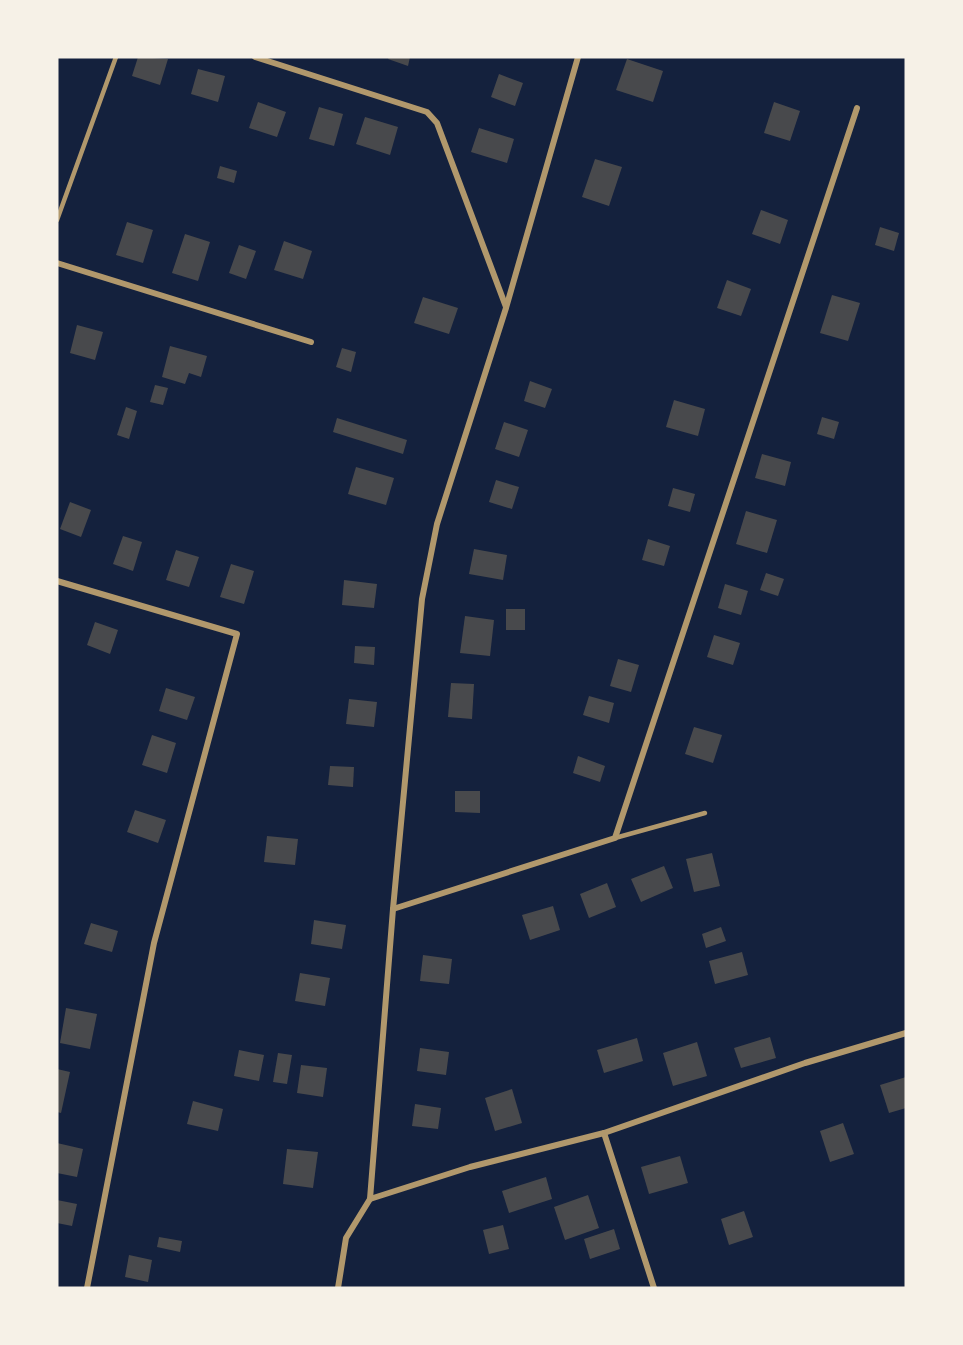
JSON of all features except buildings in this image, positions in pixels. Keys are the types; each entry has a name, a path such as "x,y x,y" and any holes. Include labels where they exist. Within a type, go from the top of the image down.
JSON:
{"street":[{"path":"255,57 427,112 437,123 506,308"},
{"path":"338,1288 346,1238 370,1199 393,909 422,599 437,524 506,308 578,57"},
{"path":"393,909 615,838 857,108"},
{"path":"57,263 311,342"},
{"path":"57,581 237,634 154,943 87,1288"},
{"path":"370,1199 470,1167 604,1133 794,1067 906,1033"},
{"path":"604,1133 654,1288"}],"lane":[{"path":"57,220 116,57"},
{"path":"615,838 705,813"}]}
